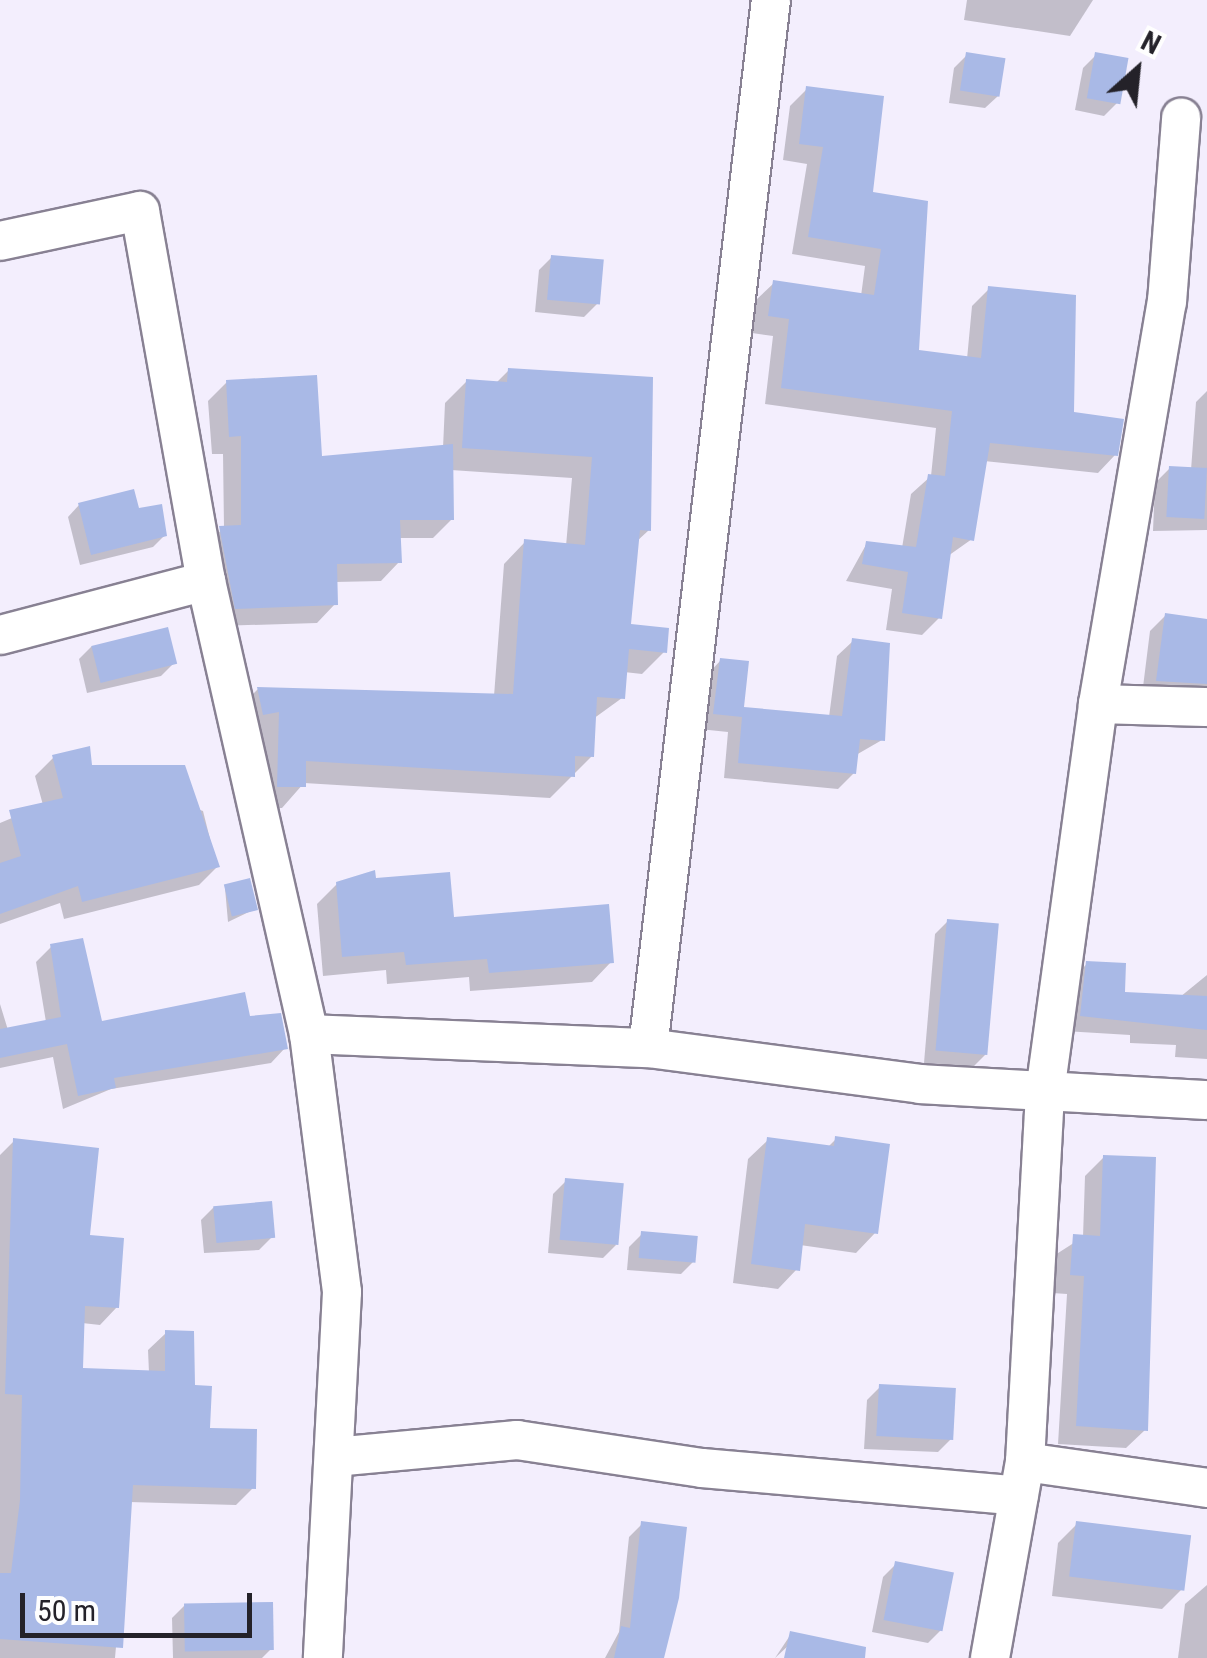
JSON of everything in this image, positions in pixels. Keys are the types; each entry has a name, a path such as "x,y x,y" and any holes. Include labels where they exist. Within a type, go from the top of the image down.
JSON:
{"street":[{"path":"648,1048 771,0"},
{"path":"990,1658 1022,1479 1046,1092 1098,704 1167,302 1181,118"},
{"path":"0,241 140,211 206,581 309,1034 342,1292 323,1658"},
{"path":"0,635 206,581"},
{"path":"1098,704 1207,707"},
{"path":"309,1034 648,1048 1046,1092 1207,1100"},
{"path":"334,1457 518,1440 702,1468 1207,1488"}],"building":[{"path":"966,52 1006,58 999,97 960,91"},
{"path":"1095,52 1128,58 1120,104 1087,98"},
{"path":"806,86 884,96 873,192 928,201 919,350 981,358 988,286 1076,295 1074,412 1124,419 1118,456 990,443 974,541 953,537 942,619 902,613 908,572 862,564 866,541 916,547 928,474 945,476 952,411 781,388 789,319 768,316 773,280 874,295 881,249 808,237 823,147 799,144"},
{"path":"551,255 604,260 600,304 547,300"},
{"path":"508,368 653,377 651,531 640,530 631,624 669,628 667,653 629,649 625,699 597,697 594,757 575,756 575,777 306,761 306,787 277,787 279,712 263,715 257,687 513,694 524,539 585,545 592,457 462,448 466,379 507,382"},
{"path":"317,375 322,456 453,444 454,520 400,520 402,563 337,564 338,605 235,609 219,526 241,525 241,436 229,437 226,380"},
{"path":"1169,466 1207,468 1204,519 1166,517"},
{"path":"134,489 139,508 162,504 167,536 91,555 78,503"},
{"path":"1165,613 1207,619 1207,684 1156,681"},
{"path":"168,627 177,664 101,683 91,646"},
{"path":"852,638 890,643 885,741 860,739 856,774 738,763 742,717 713,714 720,658 749,661 744,707 842,716"},
{"path":"90,746 92,765 185,765 220,867 82,902 78,886 0,914 0,863 21,856 9,810 63,798 52,755"},
{"path":"375,870 376,878 450,872 454,917 609,904 614,963 489,973 487,959 406,965 404,952 342,957 336,882"},
{"path":"250,878 258,910 232,917 224,885"},
{"path":"947,919 999,924 987,1055 935,1050"},
{"path":"83,938 102,1021 245,992 250,1016 281,1013 288,1049 114,1078 116,1088 78,1096 67,1044 0,1058 0,1029 61,1017 50,944"},
{"path":"1086,961 1126,963 1125,992 1207,996 1207,1030 1080,1016"},
{"path":"835,1136 890,1144 878,1234 805,1224 800,1271 751,1264 767,1137 834,1146"},
{"path":"13,1138 99,1148 90,1235 124,1238 119,1308 85,1306 83,1368 165,1371 165,1330 194,1331 195,1385 212,1386 210,1428 257,1429 256,1489 133,1485 123,1648 0,1639 0,1573 11,1573 20,1500 22,1395 5,1394"},
{"path":"1103,1155 1156,1157 1148,1431 1076,1426 1084,1276 1070,1275 1073,1234 1100,1236"},
{"path":"565,1178 624,1183 618,1245 560,1240"},
{"path":"272,1201 275,1238 216,1243 213,1206"},
{"path":"641,1231 698,1236 695,1263 639,1258"},
{"path":"879,1384 956,1388 953,1440 876,1436"},
{"path":"641,1521 687,1527 679,1598 664,1658 614,1658 621,1626 630,1628"},
{"path":"1076,1521 1191,1535 1184,1591 1069,1577"},
{"path":"895,1561 954,1572 942,1631 884,1620"},
{"path":"273,1602 274,1650 185,1652 184,1604"},
{"path":"790,1631 866,1647 865,1658 784,1658"}]}
